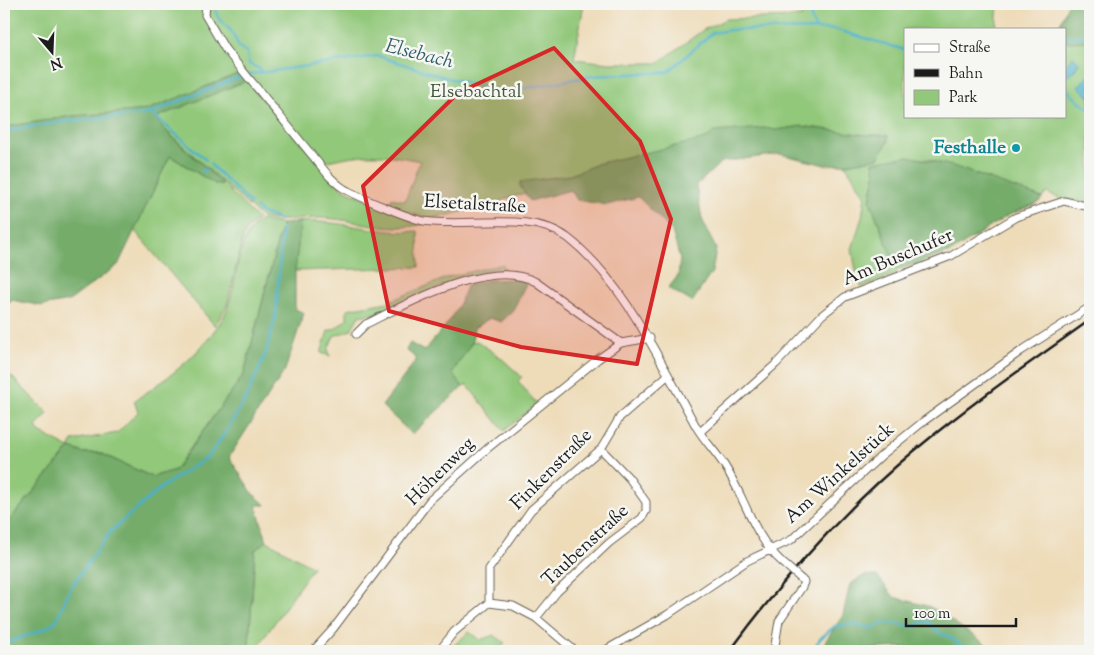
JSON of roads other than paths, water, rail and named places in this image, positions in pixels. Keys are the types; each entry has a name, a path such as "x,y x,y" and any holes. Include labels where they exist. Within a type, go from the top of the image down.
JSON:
{"street":[{"name":"Elsetalstraße","path":"206,4 205,15 212,31 244,75 329,176 343,188 422,221 544,225 556,230 569,239 596,266 650,338 667,376 700,432 726,468 757,533 770,551 803,581 779,621 774,651"},
{"name":"Am Buschufer","path":"700,432 776,364 822,315 845,297 951,256 1016,216 1064,201 1090,206"},
{"path":"356,334 366,324 450,286 510,274 527,277 536,282 621,343 650,338"},
{"name":"Am Winkelstück","path":"604,651 667,615 747,561 791,540 882,455 924,420 1021,352 1090,307"},
{"name":"Höhenweg","path":"313,651 339,621 430,500 488,448 621,343"},
{"name":"Finkenstraße","path":"489,603 490,569 507,541 531,510 601,449 620,417 667,376"},
{"name":"Taubenstraße","path":"536,618 557,592 609,543 642,518 646,511 646,502 629,478 601,449"},
{"path":"439,651 454,632 489,603 513,606 536,618 575,651"}],"water":[{"path":"1073,56 1079,62 1075,70 1068,75 1066,73 1066,65"},
{"path":"1090,74 1090,98 1078,86"}],"waterway":[{"path":"215,4 218,18 228,27 238,45 247,52 249,64 260,69 261,72"},
{"path":"806,4 815,28"},
{"name":"Elsebach","path":"4,131 68,121 148,114 244,75 378,56 440,76 505,92 591,76 668,72 712,33 730,30 834,29 904,50"},
{"path":"1066,37 1090,36"},
{"name":"Elsebach","path":"1066,88 1078,101 1090,109"},
{"path":"150,112 206,160"},
{"path":"210,164 251,204"},
{"path":"256,208 262,213 280,220"},
{"path":"4,644 46,628 56,621 71,587 111,531 162,487 208,457 225,433 246,398 266,353 276,314 282,229"},
{"path":"811,651 821,638 835,626 851,624 870,628 888,622 916,627 917,624 927,621 942,635 946,635 969,651"}],"railway":[{"path":"730,651 816,545 888,473 957,417 1090,320"}],"place":[{"name":"Festhalle","path":"1016,148"}],"park label":[{"name":"Elsebachtal","path":"476,92"}]}
